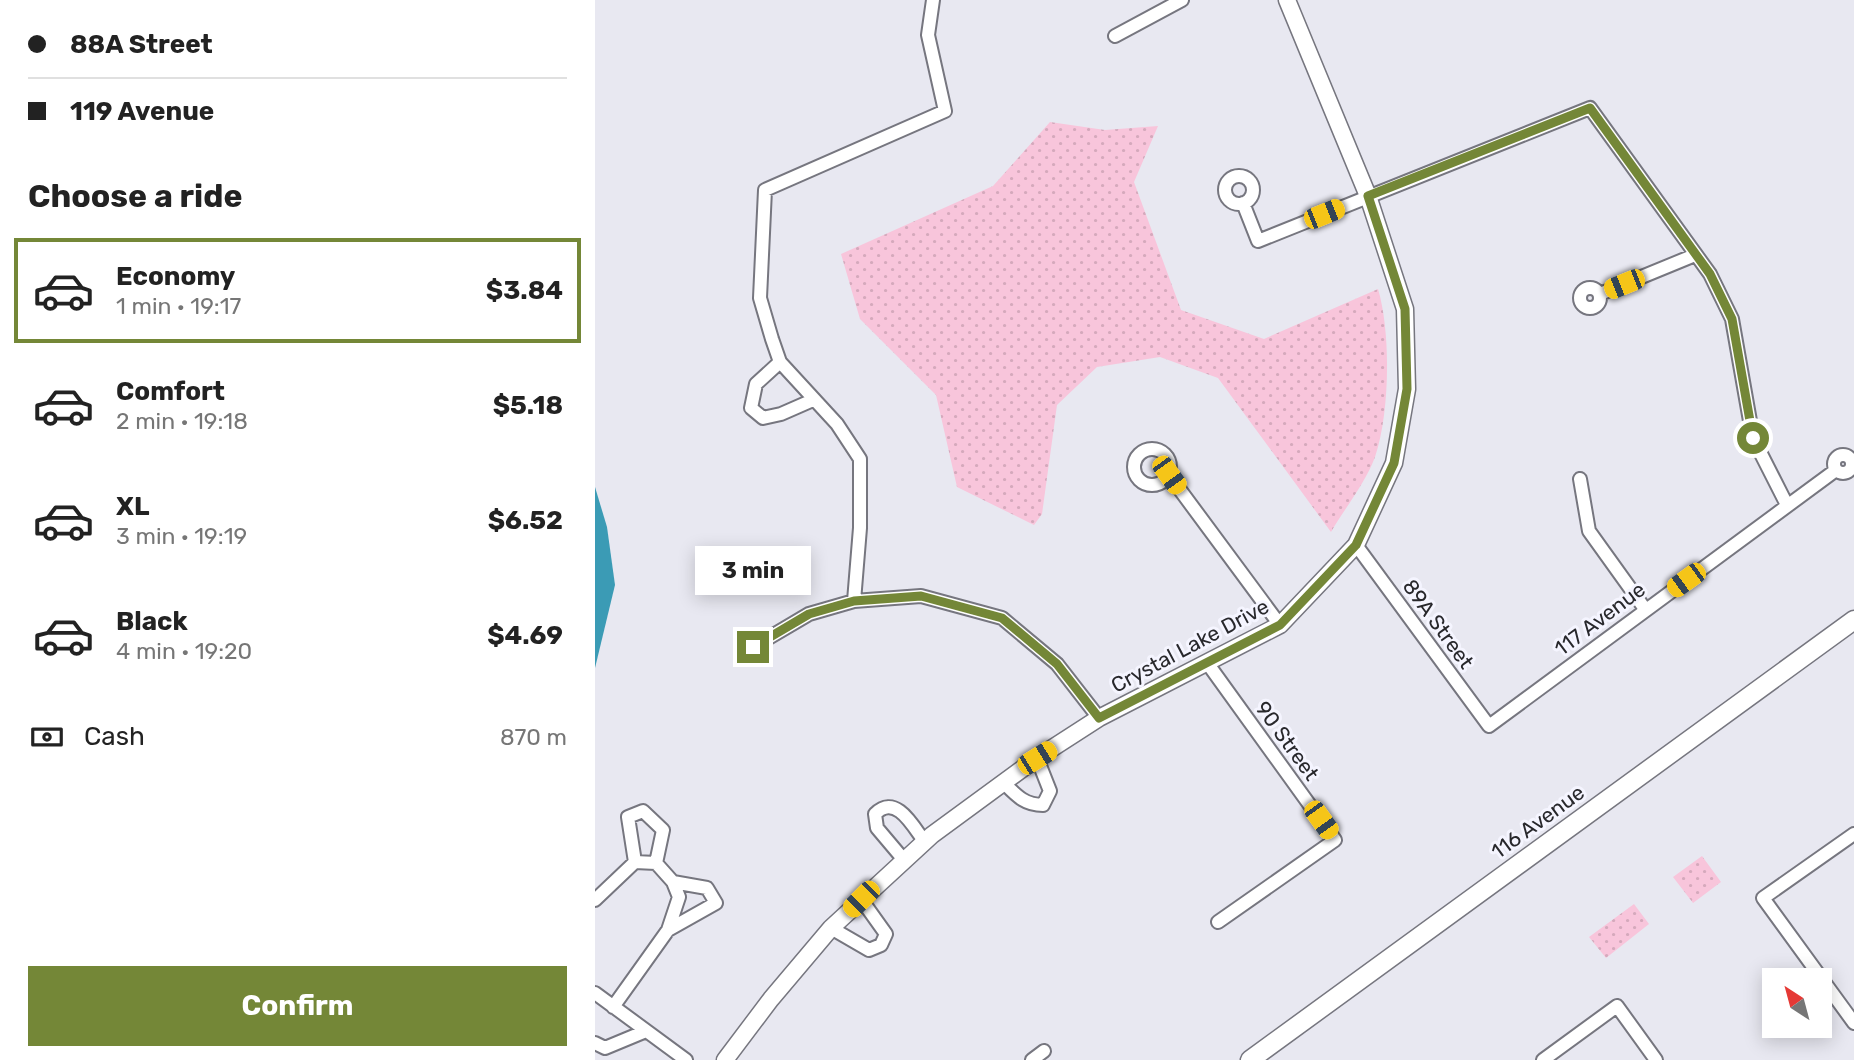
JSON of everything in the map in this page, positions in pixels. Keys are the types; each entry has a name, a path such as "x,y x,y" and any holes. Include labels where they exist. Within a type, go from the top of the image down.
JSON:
{"main road":[{"name":"116 Avenue","path":"1250,1060 1854,620"}],"street":[{"path":"854,601 860,528 860,459 846,436 781,362 760,298 765,190 945,111 928,35 933,0"},
{"path":"1115,36 1182,0"},
{"name":"Crystal Lake Drive","path":"726,1060 771,999 831,928 924,841 1037,758 1099,718 1280,625 1356,545 1394,463 1407,389 1405,309 1368,196 1287,0"},
{"path":"1243,203 1258,241 1590,108 1710,274 1732,319 1753,438 1787,505"},
{"path":"1600,294 1695,255"},
{"path":"781,362 756,384 751,397 751,408 762,418 781,414 813,400"},
{"name":"117 Avenue","path":"1489,726 1836,470"},
{"path":"1169,475 1280,625"},
{"path":"1580,479 1589,531 1645,610"},
{"name":"89A Street","path":"1356,545 1489,726"},
{"path":"753,647 809,614 854,601 921,596 1002,618 1057,664 1099,718"},
{"name":"90 Street","path":"1208,664 1335,840 1218,922"},
{"path":"1003,782 1021,800 1032,805 1043,805 1050,791 1037,758"},
{"path":"904,860 877,828 876,814 881,808 898,808 924,841"},
{"path":"635,862 628,817 643,811 663,830 656,863"},
{"path":"1854,834 1763,898 1854,1023"},
{"path":"595,900 635,862 656,863 673,882 680,897 668,930 613,1007"},
{"path":"668,930 716,903 707,888 673,882"},
{"path":"831,928 869,950 881,945 886,934 861,899"},
{"path":"595,993 686,1060"},
{"path":"1543,1060 1618,1006 1656,1060"},
{"path":"595,1044 605,1048 646,1031"},
{"path":"1032,1060 1044,1051"}],"shaded area":[{"path":"1050,122 1105,130 1158,126 1134,182 1181,310 1264,339 1378,289 1387,349 1386,396 1380,439 1366,476 1331,532 1218,378 1160,357 1097,367 1057,405 1042,514 1034,525 957,487 936,395 860,319 841,254 993,186"},
{"path":"1702,856 1721,882 1693,903 1673,877"},
{"path":"1634,904 1649,924 1606,958 1589,937"}],"water":[{"path":"595,487 607,527 615,585 595,668"}],"route":[{"path":"753,647 809,614 854,601 921,596 1002,618 1057,664 1099,718 1280,625 1356,545 1394,463 1407,389 1405,309 1368,196 1590,108 1710,274 1732,319 1753,438"}]}
